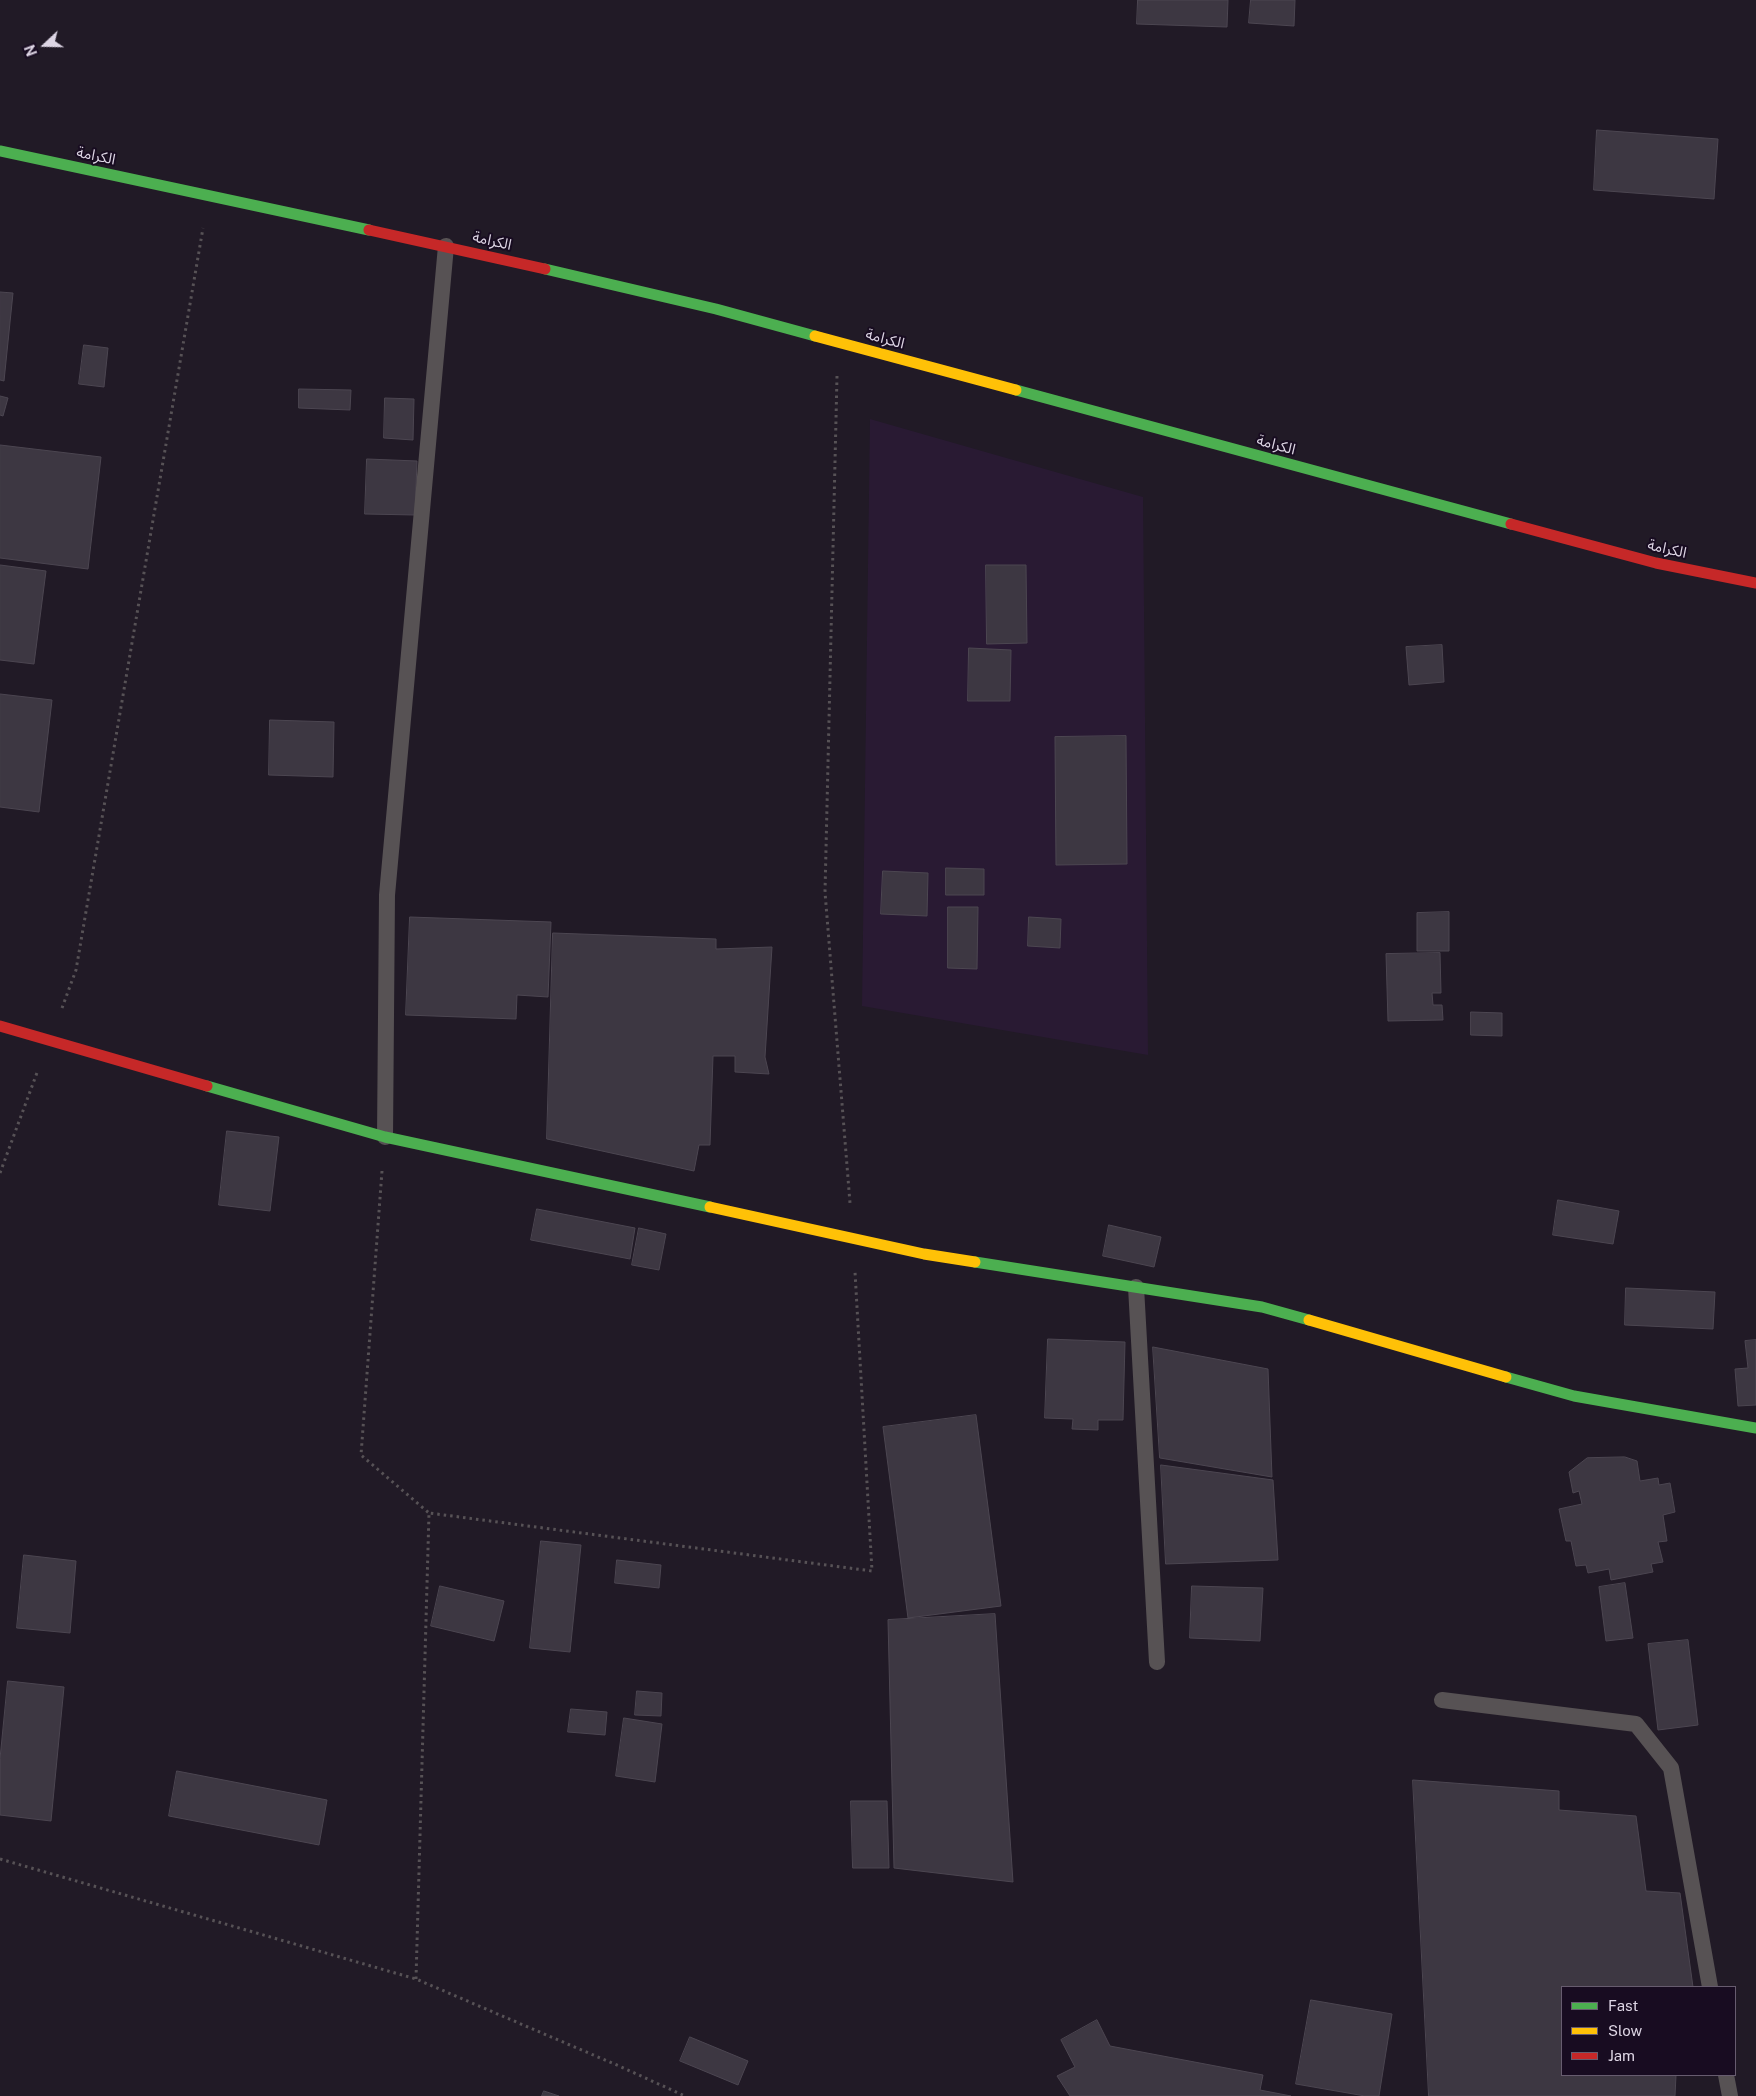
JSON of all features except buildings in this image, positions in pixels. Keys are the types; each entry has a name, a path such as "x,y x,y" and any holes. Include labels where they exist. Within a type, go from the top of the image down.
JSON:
{"main road":[{"name":"الكرامة","path":"0,151 446,246 716,309 1656,563 1756,583"},
{"path":"0,1026 385,1137 924,1254 1262,1307 1574,1396 1756,1428"}],"lane":[{"path":"385,1137 387,895 446,246"},
{"path":"1136,1288 1157,1662"},
{"path":"1442,1700 1636,1724 1671,1768 1710,1986"},
{"path":"1726,2076 1730,2096"}],"path":[{"path":"0,1173 76,970 208,195"},
{"path":"385,1137 361,1455 429,1513 872,1571 852,1238 825,892 838,342"},
{"path":"416,1979 429,1513"},
{"path":"0,1859 416,1979 685,2096"}],"shaded area":[{"path":"870,419 1143,497 1148,1055 862,1006"}],"traffic: fast":[{"path":"0,151 369,230"},
{"path":"545,269 716,309 815,336"},
{"path":"1016,390 1511,524"},
{"path":"207,1086 385,1137 710,1207"},
{"path":"975,1262 1262,1307 1309,1320"},
{"path":"1506,1377 1574,1396 1756,1428"}],"traffic: slow":[{"path":"815,336 1016,390"},
{"path":"710,1207 924,1254 975,1262"},
{"path":"1309,1320 1506,1377"}],"traffic: jam":[{"path":"369,230 545,269"},
{"path":"1511,524 1656,563 1756,583"},
{"path":"0,1026 207,1086"}]}
